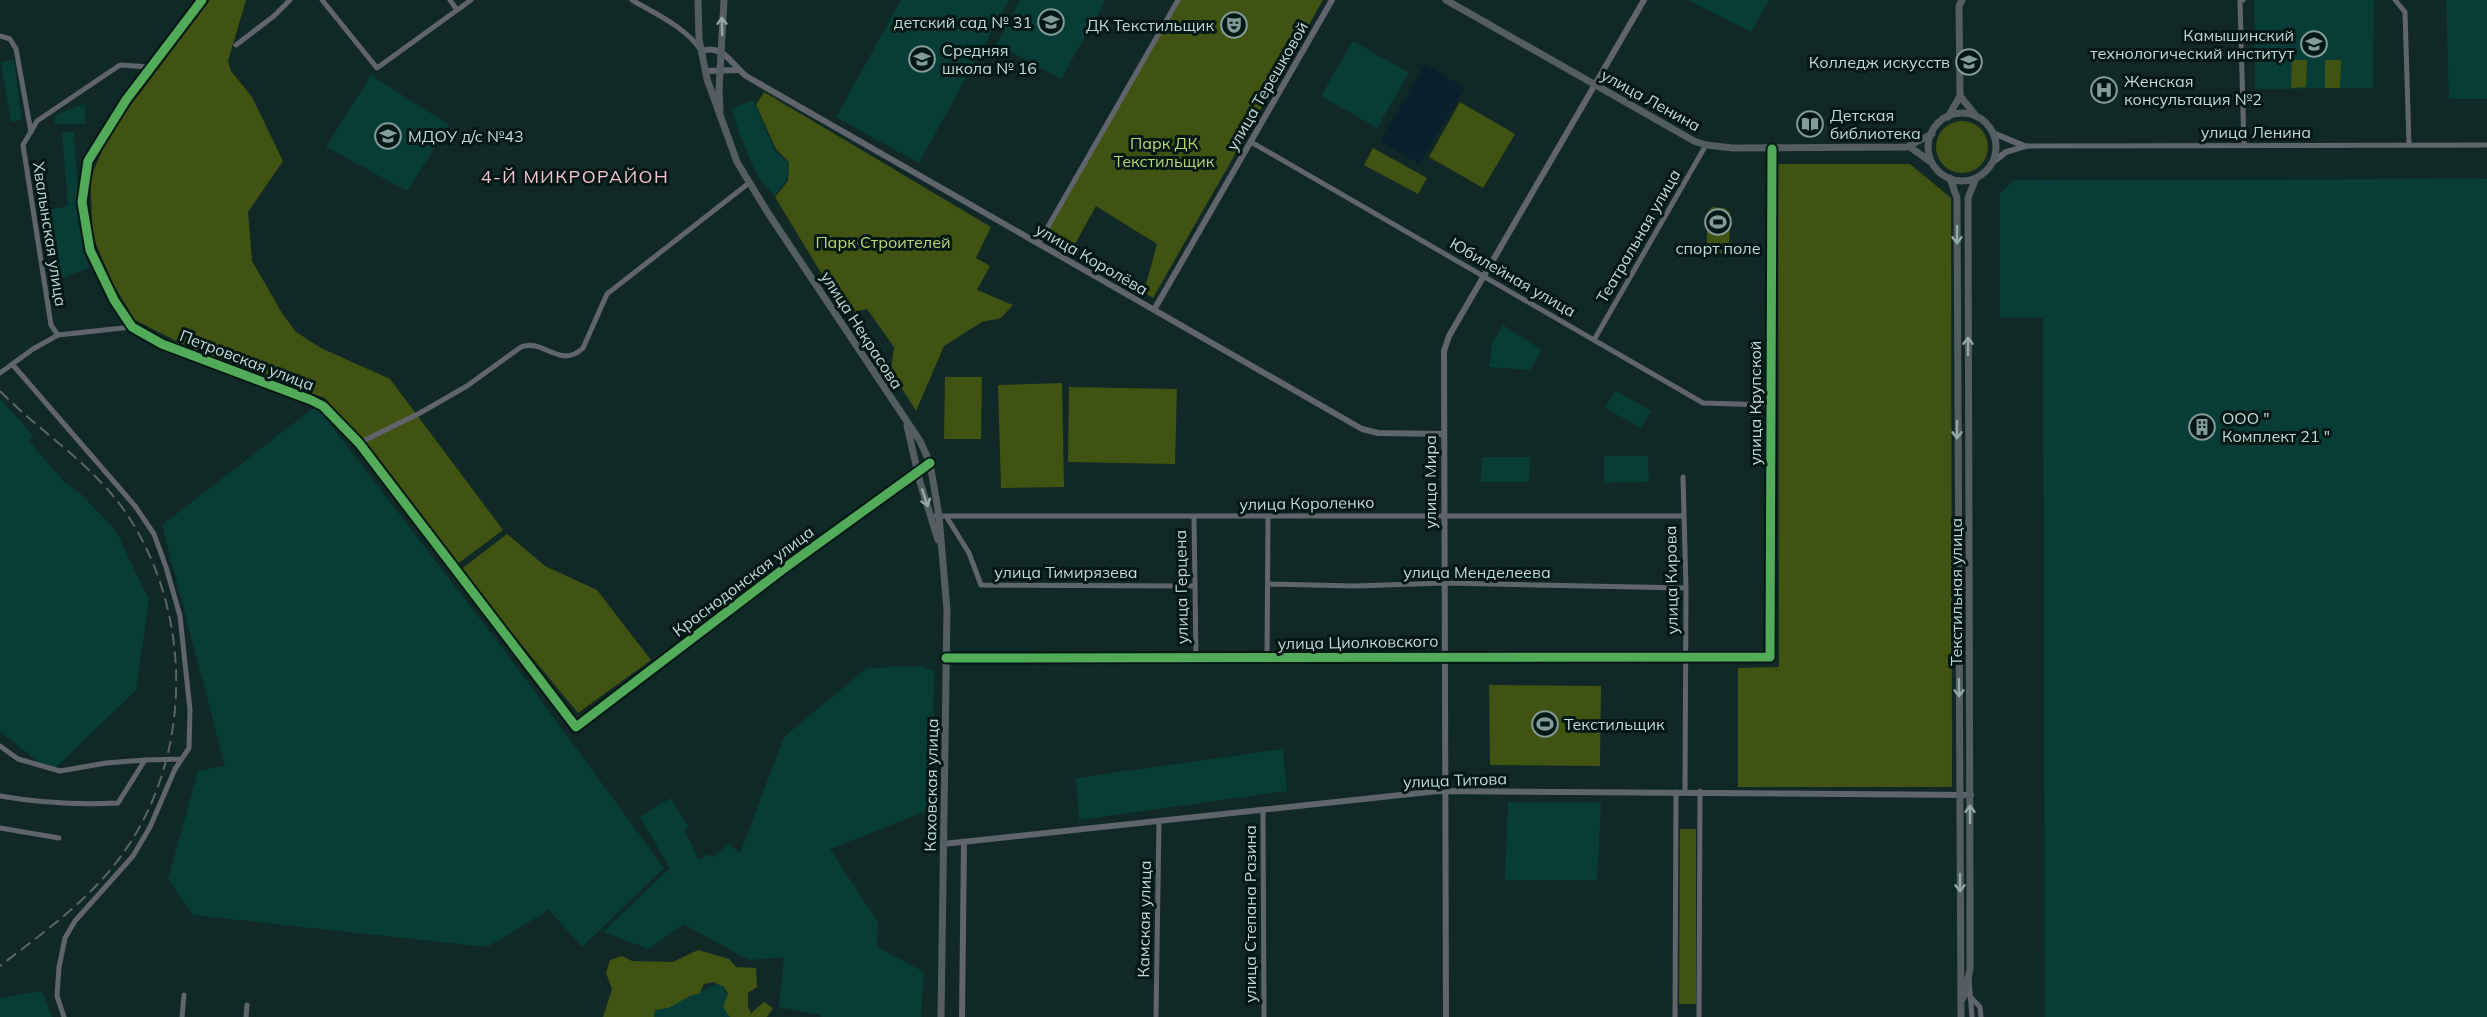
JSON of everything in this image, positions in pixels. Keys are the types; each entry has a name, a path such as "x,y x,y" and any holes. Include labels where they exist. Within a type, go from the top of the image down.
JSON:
{"main road":[{"name":"улица Некрасова","path":"698,0 698,32 706,71 731,150 749,183 920,441 930,463"},
{"name":"улица Некрасова","path":"721,117 720,71 724,0"},
{"name":"улица Ленина","path":"1446,0 1706,145 1772,149 1910,147 1932,134"},
{"path":"1948,117 1960,96 1959,6 1962,0"},
{"path":"1910,147 1950,178 1963,181 1976,178 1986,171 1993,162 1996,147 1993,133 1960,96"},
{"path":"1933,164 1929,148 1932,134 1939,123 1948,117 1962,114 1976,116"},
{"name":"Текстильная улица","path":"1950,178 1957,198 1961,1017"},
{"name":"Текстильная улица","path":"1961,1006 1969,977 1971,795 1968,198 1976,178"},
{"name":"Каховская улица","path":"906,421 918,471 943,554"},
{"name":"Каховская улица","path":"930,463 943,516 947,610 941,1017"}],"street":[{"name":"Петровская улица","path":"202,0 150,67 94,147 87,161 82,202 90,250 114,300 132,327 162,344 323,406 360,443 576,727"},
{"path":"236,45 274,16 290,0"},
{"path":"322,0 377,68 471,0"},
{"path":"450,0 457,10"},
{"path":"632,0 682,31 694,40 702,51 711,48 721,52"},
{"path":"1038,244 1178,0"},
{"name":"улица Терешковой","path":"1154,310 1332,0"},
{"name":"улица Мира","path":"1446,1017 1444,351 1449,336 1644,0"},
{"path":"2243,0 2240,2 2244,146"},
{"path":"2395,0 2406,12 2409,146"},
{"path":"0,36 10,39 16,49 31,132"},
{"name":"улица Королёва","path":"721,52 739,70 1362,429 1378,433 1443,434"},
{"path":"31,132 38,121 120,65 150,67"},
{"path":"706,71 739,70"},
{"name":"Хвалынская улица","path":"31,132 23,146 51,325 58,335"},
{"name":"улица Ленина","path":"1993,133 2026,146"},
{"name":"Юбилейная улица","path":"1251,142 1703,404 1770,405"},
{"name":"Театральная улица","path":"1594,340 1706,145"},
{"name":"улица Ленина","path":"1993,162 2014,148 2026,146 2487,145"},
{"name":"улица Крупской","path":"1770,657 1772,149"},
{"path":"360,443 458,391 520,347 530,345 567,358 577,355 583,348 607,294 749,183"},
{"path":"0,373 33,349 58,335 132,327"},
{"path":"13,365 135,506 154,534 166,567 184,641 190,720 189,748 175,769 150,827 133,856 75,921 65,938 57,996 64,1017"},
{"name":"Краснодонская улица","path":"576,727 786,567 930,463"},
{"name":"улица Кирова","path":"1683,477 1686,588 1685,792"},
{"name":"улица Короленко","path":"931,516 1268,517 1444,514 1684,516"},
{"name":"улица Тимирязева","path":"943,516 969,553 981,585 1193,586"},
{"name":"улица Герцена","path":"1194,516 1193,586 1196,658"},
{"path":"1267,659 1268,517"},
{"name":"улица Менделеева","path":"1268,584 1686,588"},
{"name":"улица Циолковского","path":"946,658 1770,657"},
{"path":"0,746 18,759 60,771 106,763 181,759"},
{"path":"1,795 34,802 83,805 117,803 145,760"},
{"name":"улица Титова","path":"944,844 1445,791 1700,791 1971,795"},
{"path":"1699,1017 1700,791"},
{"path":"1675,1017 1676,792"},
{"name":"улица Степана Разина","path":"1263,810 1264,1017"},
{"name":"Камская улица","path":"1156,1017 1159,821"},
{"path":"0,828 59,838"},
{"path":"962,1017 964,842"},
{"path":"1969,977 1972,1017"},
{"path":"1961,982 1965,992 1980,1007 1982,1017"},
{"path":"182,1017 184,995"},
{"path":"246,1017 247,1005"}],"shaded area":[{"name":"Средняя школа № 16","path":"901,0 1009,0 919,163 836,117"},
{"name":"детский сад № 31","path":"1020,0 1106,0 1061,79 996,44"},
{"path":"1688,0 1769,0 1751,32"},
{"name":"Камышинский технологический институт","path":"2254,0 2374,0 2373,88 2255,89"},
{"path":"2446,0 2487,0 2487,99 2449,99"},
{"path":"1353,41 1409,73 1377,128 1321,96"},
{"path":"14,60 22,120 11,122 1,62"},
{"name":"МДОУ д/с №43","path":"371,75 449,125 407,191 326,147"},
{"path":"753,100 775,151 788,162 787,180 774,196 757,175 739,133 732,109"},
{"path":"85,104 85,124 54,124 56,114"},
{"path":"74,132 79,212 89,268 57,280 44,211 68,206 62,133"},
{"path":"2487,179 2487,1017 2045,1017 2043,318 2000,317 2000,193 2014,180"},
{"path":"1503,325 1542,350 1530,370 1489,367 1492,344"},
{"path":"1615,390 1651,411 1641,428 1605,408"},
{"path":"0,399 33,435 29,441 65,483 81,494 116,531 149,600 136,690 51,772 0,731"},
{"path":"316,406 501,646 664,868 582,947 549,910 487,947 193,915 168,879 198,771 225,766 162,525"},
{"path":"1604,456 1648,456 1649,482 1604,483"},
{"path":"1482,457 1530,457 1529,482 1481,482"},
{"path":"920,666 934,671 932,809 830,849 878,922 877,947 924,972 921,1017 821,1017 821,1015 779,1007 784,957 749,960 683,924 649,949 603,932 670,868 640,817 671,798 688,826 685,830 698,860 709,854 713,857 729,844 740,853 784,737 867,668"},
{"path":"1283,749 1287,791 1079,820 1076,778"},
{"path":"1508,802 1601,803 1597,880 1505,880"},
{"path":"721,983 738,1017 651,1017 654,1007"},
{"path":"42,991 52,1017 0,1017 0,998"}],"green space":[{"path":"210,0 246,0 228,61 231,71 252,97 283,161 248,212 252,261 282,313 296,332 321,348 390,379 503,530 456,565 325,398 245,370 180,343 135,320 113,284 93,237 90,179 109,134"},
{"name":"Парк ДК Текстильщик","path":"1179,0 1323,0 1153,298 1144,292 1157,244 1096,206 1071,251 1044,235"},
{"path":"2292,60 2307,60 2306,87 2291,88"},
{"path":"2325,60 2341,60 2340,88 2325,88"},
{"name":"Парк Строителей","path":"764,92 991,227 976,258 990,266 977,290 1013,305 1001,318 982,322 944,346 916,411 891,371 894,347 867,309 846,314 775,197 788,181 789,162 776,149 756,105"},
{"path":"1460,102 1515,134 1483,188 1429,157"},
{"path":"1957,121 1967,121 1977,125 1984,132 1988,147 1984,162 1977,169 1967,173 1957,173 1947,169 1940,162 1936,152 1936,142 1940,132 1947,125"},
{"path":"1373,148 1427,178 1418,194 1364,165"},
{"path":"1778,164 1910,164 1951,198 1952,787 1738,787 1738,668 1779,667"},
{"name":"спорт поле","path":"1712,207 1725,208 1730,213 1729,248 1723,253 1712,253 1707,247 1707,213"},
{"path":"945,377 982,377 981,439 944,439"},
{"path":"1062,383 1064,487 1001,488 998,385"},
{"path":"1069,387 1177,389 1175,464 1068,462"},
{"path":"507,534 545,566 597,590 651,660 578,713 460,570"},
{"name":"Текстильщик","path":"1489,685 1601,686 1600,766 1490,765"},
{"path":"1680,829 1696,829 1696,1004 1679,1004"},
{"path":"698,950 729,959 736,967 756,968 757,987 748,993 748,1007 751,1013 764,1002 773,1008 767,1017 730,1017 723,1007 728,994 724,987 714,982 704,984 699,994 692,995 668,1008 655,1010 654,1017 603,1017 612,989 606,973 610,960 622,956 632,961 673,962"}],"water":[{"path":"1425,64 1465,88 1419,164 1380,141"}],"railway":[{"path":"0,391 96,477 124,510 148,551 164,595 174,641 176,688 172,735 160,781 141,824 103,879 61,918 0,966"}],"cycle path":[{"path":"202,0 126,100 88,161 82,202 90,250 114,300 132,327 162,344 323,406 359,443 576,727 786,567 930,463"},
{"path":"946,658 1770,657 1772,149"}],"place":[{"name":"детский сад № 31","path":"1051,22"},
{"name":"ДК Текстильщик","path":"1234,25"},
{"name":"Камышинский технологический институт","path":"2314,44"},
{"name":"Средняя школа № 16","path":"922,59"},
{"name":"Колледж искусств","path":"1969,62"},
{"name":"Женская консультация №2","path":"2104,90"},
{"name":"Детская библиотека","path":"1810,124"},
{"name":"МДОУ д/с №43","path":"388,136"},
{"name":"спорт поле","path":"1718,222"},
{"name":"ООО \" Комплект 21 \"","path":"2202,427"},
{"name":"Текстильщик","path":"1545,724"}],"district":[{"name":"4-Й МИКРОРАЙОН","path":"575,177"}]}
